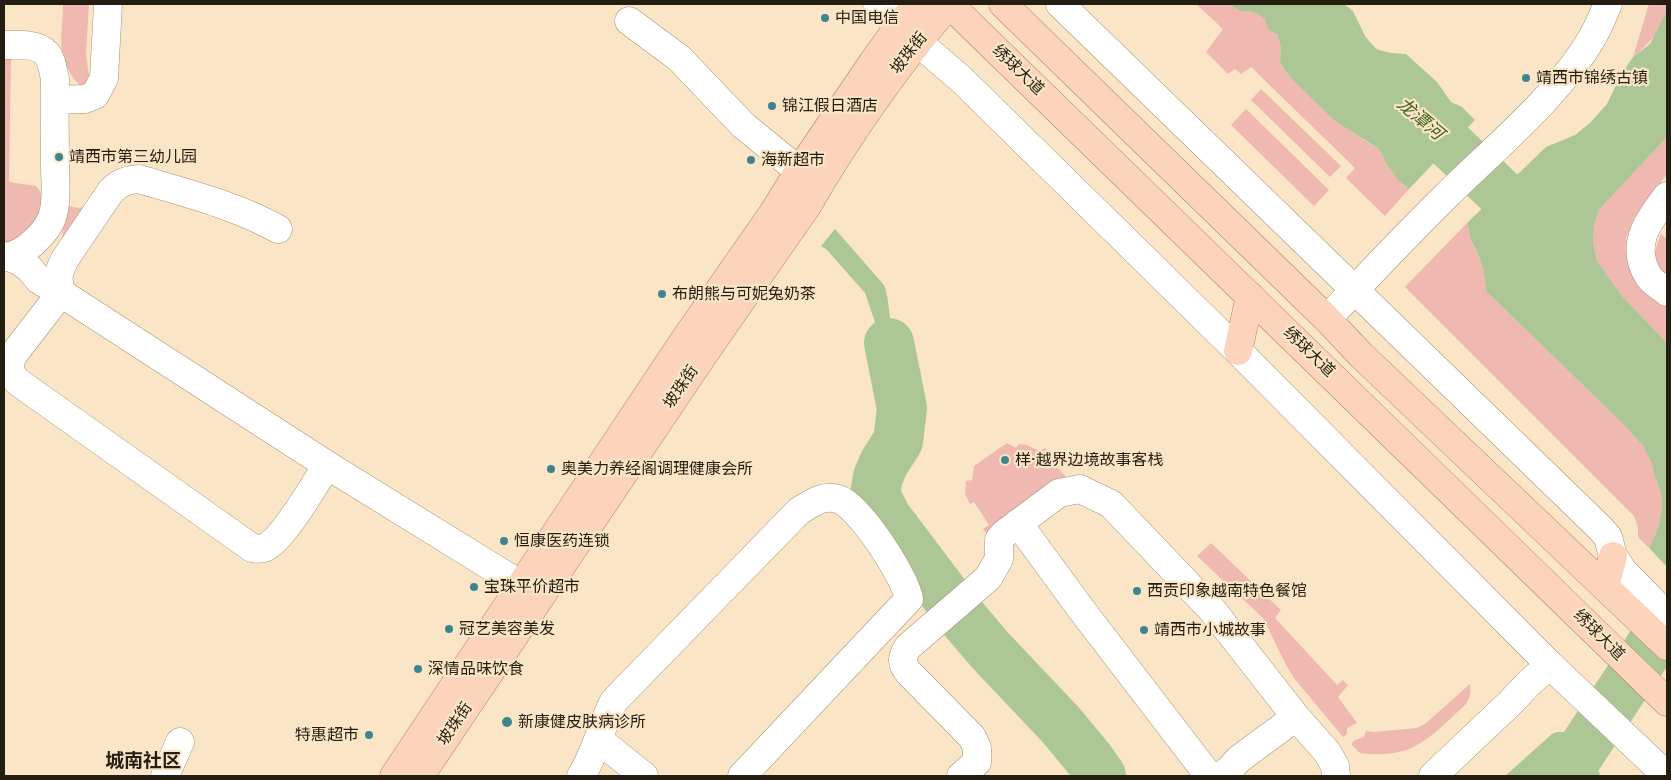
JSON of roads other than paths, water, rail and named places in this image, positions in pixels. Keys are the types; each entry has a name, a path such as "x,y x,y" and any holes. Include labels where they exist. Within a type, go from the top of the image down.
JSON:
{"main road":[{"name":"坡珠街","path":"420,776 702,357 807,206 818,186 892,76 917,4"},
{"name":"坡珠街","path":"394,776 683,342 773,213 799,171 908,34 949,4"},
{"name":"绣球大道","path":"949,4 1667,702"},
{"path":"1003,4 1327,319 1361,355 1613,577 1667,646"},
{"path":"1238,351 1250,296"}],"street":[{"path":"55,100 85,99 95,95 104,78 108,4"},
{"path":"877,4 908,34 962,80 1238,351 1550,665 1667,776"},
{"path":"1060,4 1600,528 1608,537 1613,577 1667,616"},
{"path":"1587,4 1592,38"},
{"path":"1327,319 1428,214 1539,105 1569,71 1592,38 1608,4"},
{"path":"628,21 679,58 743,126 799,171"},
{"path":"4,44 34,47 46,53 52,64 55,79 54,212 47,226 36,240 24,250 6,257"},
{"path":"278,229 254,216 227,206 139,179 128,180 118,184 110,191 65,260 56,291 13,355 8,367 18,382 252,548 261,549 269,545 283,532 327,465"},
{"path":"1667,196 1650,220 1641,238 1641,259 1650,278 1667,292"},
{"path":"6,257 29,268 39,280 56,291 327,465 521,585"},
{"path":"977,771 977,748 972,736 903,666 902,657 908,647 988,578 999,559 999,540 1004,534 1059,493 1080,489 1111,504 1213,611 1330,758 1335,766 1336,776"},
{"path":"581,776 599,740 604,719 614,701 799,511 815,501 826,498 839,499 857,511 902,578 909,599 742,776"},
{"path":"1018,523 1209,776"},
{"path":"1432,776 1458,754 1530,682 1550,665"},
{"path":"1222,776 1239,758 1296,717"},
{"path":"599,740 644,776"},
{"path":"165,776 180,742"}],"water":[{"path":"1228,4 1344,4 1353,11 1365,36 1375,49 1406,54 1437,82 1451,102 1462,107 1475,120 1409,189 1397,179 1379,149 1334,120 1289,76 1280,62 1281,48 1277,34 1268,29 1265,19 1254,12 1240,11"},
{"path":"1667,11 1667,137 1599,210 1594,225 1593,242 1597,261 1623,297 1667,343 1667,567 1649,548 1658,528 1662,508 1661,493 1652,463 1643,446 1625,426 1486,291 1480,259 1470,236 1468,222 1546,147 1575,135 1591,122 1607,104 1622,73 1633,57 1650,44"},
{"path":"835,229 884,285 891,322 914,412 892,411 877,328 865,293 827,250 821,246"},
{"path":"888,495 918,542 954,584 933,605 918,587 868,507"},
{"path":"977,615 1045,688 1084,736 1113,776 1088,776 1046,720 997,667 961,632"},
{"path":"1557,732 1567,734 1600,773 1599,776 1505,776 1552,734"}],"waterway":[{"name":"龙潭河","path":"1298,4 1366,74 1408,107 1509,201 1542,235 1542,244"},
{"path":"889,343 902,408 898,441 884,463 878,477 875,495 887,518 961,616 990,650 1060,724 1101,776"},
{"path":"1565,776 1667,621"}],"place":[{"name":"中国电信","path":"825,18"},
{"name":"靖西市锦绣古镇","path":"1526,78"},
{"name":"锦江假日酒店","path":"772,106"},
{"name":"靖西市第三幼儿园","path":"59,157"},
{"name":"海新超市","path":"751,160"},
{"name":"布朗熊与可妮兔奶茶","path":"662,294"},
{"name":"样·越界边境故事客栈","path":"1005,460"},
{"name":"奥美力养经阁调理健康会所","path":"551,469"},
{"name":"恒康医药连锁","path":"504,541"},
{"name":"宝珠平价超市","path":"474,587"},
{"name":"西贡印象越南特色餐馆","path":"1137,591"},
{"name":"冠艺美容美发","path":"449,629"},
{"name":"靖西市小城故事","path":"1144,630"},
{"name":"深情品味饮食","path":"418,669"},
{"name":"新康健皮肤病诊所","path":"507,722"},
{"name":"特惠超市","path":"369,735"}],"district":[{"name":"城南社区","path":"143,761"}]}
